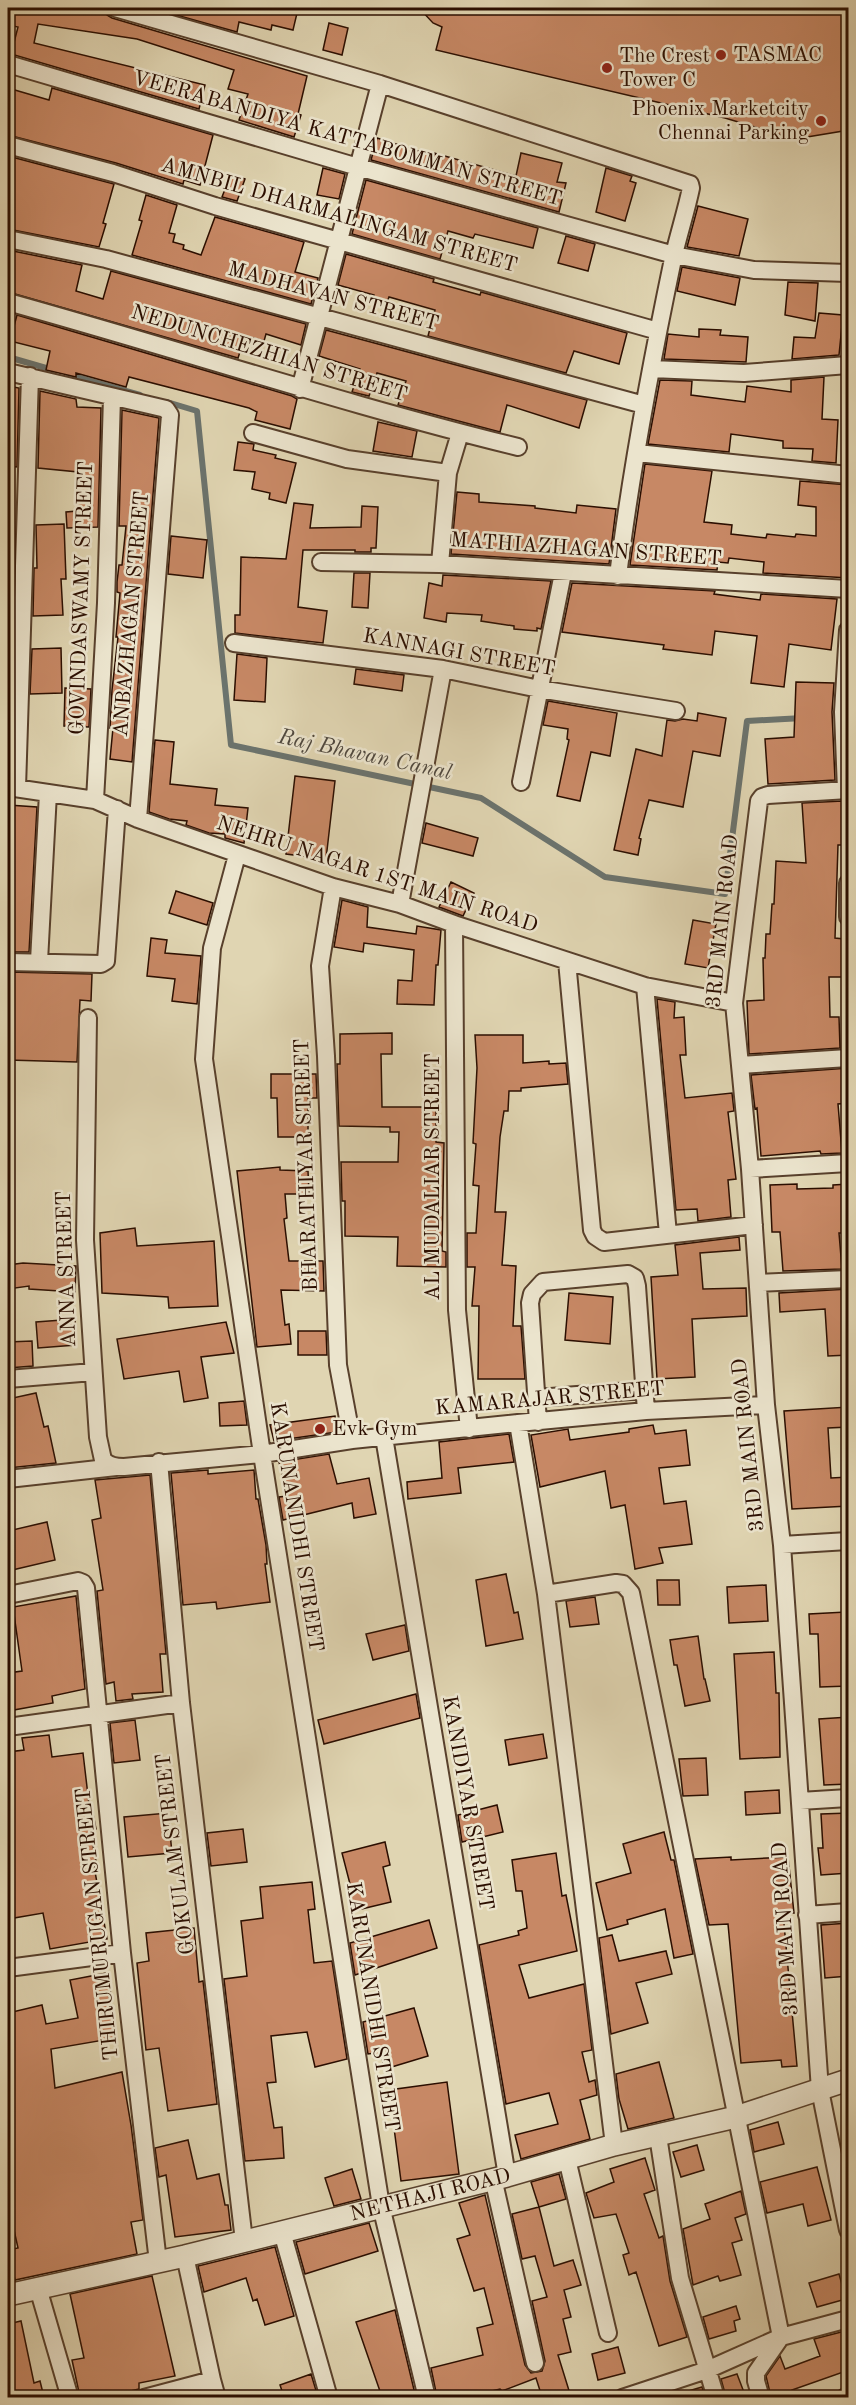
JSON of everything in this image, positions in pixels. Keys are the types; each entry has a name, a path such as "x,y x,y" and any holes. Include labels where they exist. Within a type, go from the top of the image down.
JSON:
{"street":[{"path":"115,8 380,84 690,184 690,194 674,255 644,405 627,498 618,576"},
{"name":"VEERABANDIYA KATTABOMMAN STREET","path":"8,64 358,167 674,255 754,270 849,273"},
{"path":"300,389 380,84"},
{"name":"AMNBIL DHARMALINGAM STREET","path":"8,145 113,173 215,206 658,331"},
{"name":"MADHAVAN STREET","path":"8,239 106,259 644,405"},
{"name":"NEDUNCHEZHIAN STREET","path":"8,302 120,333 300,389 518,447"},
{"path":"652,369 744,373 849,365"},
{"path":"8,372 112,397"},
{"path":"12,788 30,376"},
{"name":"ANBAZHAGAN STREET","path":"112,397 166,410 170,413 138,819"},
{"name":"GOVINDASWAMY STREET","path":"95,800 106,603 112,397"},
{"path":"253,433 347,459 448,473"},
{"path":"440,564 448,473 460,433"},
{"path":"636,453 849,475"},
{"name":"MATHIAZHAGAN STREET","path":"321,562 440,564 849,589"},
{"path":"521,782 563,573"},
{"path":"847,790 846,725 849,630"},
{"name":"KANNAGI STREET","path":"234,643 443,669 539,689 676,711"},
{"path":"400,904 443,669"},
{"name":"NEHRU NAGAR 1ST MAIN ROAD","path":"12,788 95,800 138,819 333,887 400,904 454,924 645,986 734,1003"},
{"name":"3RD MAIN ROAD","path":"847,790 762,797 758,808 734,1003 750,1169 766,1405 782,1545 820,2090 849,2230"},
{"path":"39,961 48,793"},
{"path":"8,962 105,963 108,958 117,809"},
{"name":"KARUNANIDHI STREET","path":"237,855 212,948 204,1059 262,1454 381,2206 427,2397"},
{"path":"849,883 849,917"},
{"name":"BHARATHIYAR STREET","path":"333,887 320,966 326,1056 338,1365 352,1440"},
{"name":"AL MUDALIAR STREET","path":"454,924 457,1310 469,1428"},
{"path":"567,961 592,1230 595,1236 604,1242 754,1225"},
{"path":"645,986 668,1234"},
{"name":"ANNA STREET","path":"88,1018 85,1240 93,1372 100,1451 103,1460 116,1467"},
{"path":"740,1065 849,1058"},
{"path":"750,1169 849,1163"},
{"path":"538,1422 530,1304 536,1287 543,1282 628,1274 634,1278 638,1286 646,1411"},
{"path":"758,1283 849,1279"},
{"path":"8,1378 93,1372"},
{"path":"537,1398 644,1390"},
{"name":"KAMARAJAR STREET","path":"159,1462 262,1454 352,1440 518,1422 646,1411 766,1405"},
{"path":"518,1422 546,1594 614,2145"},
{"name":"KANIDIYAR STREET","path":"384,1437 500,2177 535,2363"},
{"path":"8,1479 159,1462"},
{"name":"GOKULAM STREET","path":"159,1462 182,1703 244,2241"},
{"path":"782,1545 849,1541"},
{"name":"THIRUMURUGAN STREET","path":"8,1595 70,1582 83,1583 86,1588 122,1953 158,2262"},
{"path":"546,1594 616,1583 623,1584 631,1593 781,2337 756,2373 761,2397"},
{"path":"8,1727 182,1703"},
{"path":"800,1801 849,1798"},
{"path":"807,1915 849,1912"},
{"path":"8,1968 122,1953"},
{"name":"NETHAJI ROAD","path":"8,2295 185,2256 500,2177 614,2145 736,2117 849,2080"},
{"path":"658,2136 680,2278 716,2397"},
{"path":"567,2159 608,2333"},
{"path":"282,2232 329,2397"},
{"path":"185,2256 217,2397"},
{"path":"38,2288 70,2397"},
{"path":"622,2397 706,2370 781,2337 849,2319"},
{"path":"144,2397 212,2380"}],"building":[{"path":"8,8 105,8 107,15 112,18 307,76 298,114 301,115 294,137 239,120 248,94 228,89 234,70 137,39 38,24 34,43 205,85 199,109 11,54 18,27 8,25"},
{"path":"151,8 298,9 293,30 272,25 271,30 239,22 237,32"},
{"path":"419,8 849,8 849,130 795,139 725,118 436,50 442,27 433,23"},
{"path":"329,23 348,28 342,55 323,50"},
{"path":"8,88 49,100 52,88 213,135 200,185 184,180 183,184 116,163 8,135"},
{"path":"377,138 434,156 434,153 516,176 521,153 562,163 557,182 566,183 559,212 371,160"},
{"path":"8,156 114,184 99,247 8,229"},
{"path":"323,168 345,174 339,199 317,195"},
{"path":"606,168 632,176 630,181 636,183 625,221 596,212"},
{"path":"231,174 245,179 237,201 222,197"},
{"path":"366,180 538,228 533,248 475,234 473,238 448,231 440,259 352,234"},
{"path":"146,195 177,205 169,233 175,234 173,242 184,245 183,249 201,255 215,217 304,242 295,272 318,278 311,304 132,255 142,221 139,220"},
{"path":"698,206 748,219 739,256 687,247"},
{"path":"566,236 595,244 588,271 558,263"},
{"path":"8,250 82,265 76,291 103,299 111,271 306,324 301,345 266,334 264,341 245,336 238,358 8,292"},
{"path":"346,254 434,279 433,282 480,295 481,292 627,333 619,364 574,351 566,373 428,336 435,310 389,297 386,305 372,301 374,295 338,285"},
{"path":"682,267 740,278 735,305 677,291"},
{"path":"788,282 818,283 815,321 785,315"},
{"path":"819,313 843,315 839,355 792,359 794,337 815,338"},
{"path":"17,315 292,396 297,399 290,429 255,420 257,412 249,408 129,377 126,387 76,373 76,377 46,370 50,351 10,341"},
{"path":"699,329 721,330 720,335 748,337 746,362 664,359 668,334 699,337"},
{"path":"326,330 587,400 579,428 507,405 500,432 398,405 406,381 377,373 369,396 352,392 360,369 319,356"},
{"path":"824,377 822,419 838,420 836,463 812,461 813,449 783,448 783,441 731,434 729,452 648,444 660,380 692,381 691,395 745,402 747,386 791,392 791,380"},
{"path":"8,386 19,388 17,467 8,466"},
{"path":"40,391 76,399 77,407 101,408 98,527 67,528 66,512 77,511 78,472 38,468"},
{"path":"122,410 159,418 132,762 110,759 113,728 110,728 112,690 120,593 117,592 117,582 119,565 122,565 126,526 119,526"},
{"path":"378,422 417,431 412,457 373,451"},
{"path":"238,442 254,444 253,450 276,455 275,458 296,463 286,503 269,499 270,493 252,489 255,472 234,470"},
{"path":"645,464 712,471 704,522 732,525 731,534 766,538 767,534 795,537 796,534 816,536 816,507 798,505 800,481 849,485 849,578 763,573 764,562 729,558 728,563 718,562 717,570 630,565"},
{"path":"457,492 479,494 479,502 535,506 535,508 576,513 577,505 616,509 609,564 451,554"},
{"path":"294,503 313,505 310,528 361,527 362,506 378,507 376,548 371,548 371,552 303,550 298,607 327,611 323,643 235,633 235,615 240,615 241,557 286,559"},
{"path":"64,524 66,579 61,579 63,615 33,616 34,568 37,568 36,525"},
{"path":"171,536 207,540 203,578 168,574"},
{"path":"8,564 14,565 12,603 8,603"},
{"path":"354,573 370,573 368,608 352,607"},
{"path":"443,575 551,581 541,629 537,628 537,631 514,629 514,626 481,621 482,615 447,613 446,622 424,618 429,583 442,586"},
{"path":"572,583 715,591 714,594 760,600 761,594 837,599 831,650 789,644 784,687 751,683 757,636 715,631 712,655 663,649 664,645 562,632"},
{"path":"61,648 62,693 30,694 32,649"},
{"path":"237,654 267,658 265,702 234,700"},
{"path":"356,669 404,675 402,691 354,684"},
{"path":"796,682 834,683 832,712 835,780 768,784 765,739 794,737"},
{"path":"65,688 91,689 89,727 64,726"},
{"path":"548,701 617,713 610,756 591,752 580,801 557,796 569,740 567,739 568,729 543,725"},
{"path":"698,713 726,718 720,756 693,751 683,807 649,800 639,838 641,839 638,855 614,850 636,749 662,756 667,720 697,721"},
{"path":"155,740 174,742 170,784 217,789 215,805 248,808 244,843 225,838 225,834 209,833 186,825 187,821 169,819 149,812"},
{"path":"295,776 335,781 326,859 286,854"},
{"path":"843,801 843,805 849,805 849,845 838,845 835,938 844,939 842,977 829,977 830,1017 839,1017 840,1048 749,1054 747,1001 764,1000 763,958 765,958 766,934 770,934 776,861 806,863 802,803"},
{"path":"8,805 37,807 29,952 8,952"},
{"path":"426,823 478,838 473,856 422,843"},
{"path":"451,882 474,893 463,916 439,907"},
{"path":"176,891 213,903 207,925 169,913"},
{"path":"342,900 368,907 367,927 416,934 417,926 441,930 434,1005 397,1004 398,980 412,981 414,950 364,943 363,952 334,947"},
{"path":"693,920 716,924 708,968 685,964"},
{"path":"151,938 167,940 165,953 201,956 197,1004 172,1001 175,979 147,976"},
{"path":"8,972 92,974 91,1001 80,1000 77,1062 8,1060"},
{"path":"657,999 675,1002 674,1018 684,1017 686,1055 680,1055 685,1098 732,1093 734,1111 728,1112 736,1179 728,1180 731,1217 698,1221 697,1209 676,1210"},
{"path":"392,1033 392,1054 381,1054 382,1107 436,1107 436,1142 444,1143 442,1251 446,1252 446,1267 397,1266 398,1237 345,1236 345,1201 342,1201 341,1162 398,1162 399,1132 390,1132 390,1127 339,1126 337,1064 340,1064 340,1034"},
{"path":"475,1035 523,1035 523,1063 549,1061 549,1064 566,1063 568,1084 509,1091 508,1111 504,1111 500,1137 495,1212 506,1212 502,1265 516,1266 513,1326 521,1326 525,1379 478,1379 479,1306 472,1306 475,1267 467,1267 467,1233 476,1233 479,1186 473,1185 476,1144 473,1143 477,1068"},
{"path":"849,1068 849,1103 838,1104 842,1153 821,1154 820,1151 761,1156 757,1108 755,1109 751,1075"},
{"path":"271,1074 316,1074 317,1098 308,1098 308,1137 278,1137 277,1098 271,1098"},
{"path":"280,1167 280,1170 308,1171 309,1194 285,1194 287,1218 284,1219 289,1261 323,1261 324,1291 281,1290 285,1325 289,1324 291,1344 257,1347 237,1171"},
{"path":"797,1184 797,1189 833,1188 833,1185 849,1184 849,1233 839,1233 842,1269 783,1271 780,1232 772,1232 770,1185"},
{"path":"135,1228 137,1246 214,1241 218,1306 169,1308 168,1297 102,1293 100,1233"},
{"path":"739,1237 740,1250 700,1253 703,1289 746,1288 747,1316 692,1319 695,1377 657,1379 651,1277 678,1275 675,1245"},
{"path":"23,1263 76,1266 75,1292 29,1289 29,1286 8,1289 8,1265"},
{"path":"849,1289 849,1355 828,1356 825,1309 780,1312 779,1293"},
{"path":"569,1293 613,1297 610,1344 565,1340"},
{"path":"75,1319 76,1345 38,1348 36,1322"},
{"path":"226,1322 234,1353 201,1357 208,1398 184,1402 179,1371 124,1379 117,1339"},
{"path":"298,1331 326,1331 327,1355 298,1355"},
{"path":"32,1341 33,1366 8,1368 8,1342"},
{"path":"36,1393 44,1427 48,1426 56,1463 8,1468 8,1399"},
{"path":"244,1401 247,1425 220,1426 219,1403"},
{"path":"849,1407 849,1427 828,1428 831,1478 849,1477 849,1506 792,1509 784,1411"},
{"path":"335,1416 337,1432 274,1441 270,1425"},
{"path":"653,1425 655,1434 686,1430 690,1465 659,1468 664,1504 686,1501 692,1544 659,1548 663,1563 635,1569 625,1505 611,1508 605,1471 540,1487 531,1435 568,1429 570,1440 629,1432 629,1429"},
{"path":"509,1434 514,1462 458,1468 461,1493 408,1499 407,1482 442,1478 439,1442"},
{"path":"329,1454 337,1484 369,1478 376,1514 354,1518 352,1503 283,1520 279,1497 288,1496 279,1462"},
{"path":"208,1470 208,1474 254,1470 256,1499 258,1499 266,1545 267,1564 265,1564 270,1602 217,1609 216,1602 183,1605 171,1473"},
{"path":"150,1475 166,1654 160,1654 163,1692 132,1694 133,1699 116,1701 114,1682 106,1684 97,1591 103,1590 92,1520 101,1518 95,1480"},
{"path":"47,1522 55,1560 8,1571 8,1531"},
{"path":"506,1574 514,1613 518,1612 523,1639 486,1646 476,1580"},
{"path":"657,1580 679,1580 680,1605 658,1605"},
{"path":"766,1585 768,1621 729,1623 727,1587"},
{"path":"76,1596 85,1689 52,1696 53,1703 8,1711 8,1673 22,1671 13,1607"},
{"path":"595,1597 599,1624 570,1627 566,1601"},
{"path":"846,1612 849,1686 820,1687 818,1634 810,1634 809,1614"},
{"path":"405,1625 409,1651 373,1660 366,1634"},
{"path":"698,1636 704,1679 710,1701 685,1706 670,1640"},
{"path":"774,1652 776,1693 779,1693 780,1757 740,1759 734,1654"},
{"path":"416,1694 420,1718 324,1744 318,1720"},
{"path":"849,1717 849,1784 824,1785 819,1719"},
{"path":"135,1720 140,1760 114,1763 110,1723"},
{"path":"543,1734 547,1758 509,1765 505,1740"},
{"path":"49,1735 52,1757 83,1753 89,1804 91,1803 96,1829 90,1830 97,1866 94,1866 107,1939 50,1949 43,1913 8,1919 8,1752 24,1750 22,1738"},
{"path":"706,1758 708,1795 683,1796 679,1759"},
{"path":"779,1790 780,1813 746,1815 745,1792"},
{"path":"497,1805 503,1832 462,1842 458,1815"},
{"path":"168,1813 172,1853 128,1857 124,1817"},
{"path":"849,1813 849,1873 821,1875 818,1848 823,1848 821,1814"},
{"path":"243,1829 247,1862 211,1866 207,1833"},
{"path":"664,1832 671,1860 674,1860 693,1954 674,1958 665,1909 627,1920 628,1924 607,1930 596,1883 631,1873 623,1844"},
{"path":"385,1842 390,1865 383,1867 391,1902 353,1911 346,1884 350,1884 342,1853"},
{"path":"556,1853 562,1896 566,1895 577,1951 519,1965 529,1998 584,1984 592,2050 582,2052 589,2082 595,2080 597,2095 580,2100 590,2139 521,2159 515,2135 558,2124 549,2093 506,2104 479,1945 519,1935 518,1931 527,1928 522,1891 516,1891 512,1860"},
{"path":"731,1857 731,1860 788,1857 794,1913 783,1913 797,2066 782,2067 781,2060 741,2063 728,1924 709,1925 695,1859"},
{"path":"312,1882 315,1909 308,1910 314,1963 332,1961 347,2059 315,2067 307,2032 271,2036 276,2082 267,2083 274,2128 282,2127 284,2158 245,2161 224,1979 247,1976 241,1921 263,1918 260,1887"},
{"path":"429,1920 437,1948 355,1975 350,1943"},
{"path":"849,1923 849,1976 825,1978 821,1925"},
{"path":"194,1928 199,1982 203,1981 217,2104 168,2111 159,2048 146,2050 137,1963 149,1961 146,1933"},
{"path":"612,1935 619,1961 666,1951 672,1974 636,1983 648,2023 611,2034 599,1938"},
{"path":"107,1973 116,2038 51,2049 55,2088 122,2072 143,2220 131,2222 137,2254 15,2280 8,2250 18,2248 10,2212 14,2211 8,2182 8,2013 42,2005 46,2024 78,2018 70,1980"},
{"path":"414,2008 428,2056 385,2069 381,2055 368,2054 363,2022"},
{"path":"659,2062 674,2118 628,2129 619,2099 616,2074"},
{"path":"447,2082 459,2174 401,2181 389,2090"},
{"path":"778,2122 784,2144 754,2152 750,2130"},
{"path":"188,2140 197,2179 219,2174 225,2205 228,2205 231,2230 175,2237 166,2175 159,2177 155,2148"},
{"path":"697,2145 704,2170 681,2177 673,2152"},
{"path":"645,2158 655,2190 644,2194 659,2238 663,2236 670,2281 687,2337 659,2346 636,2272 629,2275 623,2255 629,2253 616,2214 594,2218 586,2193 614,2182 610,2169"},
{"path":"817,2167 831,2220 808,2226 803,2204 767,2213 760,2182"},
{"path":"352,2169 361,2199 334,2206 325,2178"},
{"path":"559,2174 566,2199 539,2207 531,2182"},
{"path":"741,2191 746,2214 735,2218 742,2240 732,2243 741,2275 720,2281 718,2276 693,2285 683,2229 710,2219 705,2204"},
{"path":"485,2195 525,2365 531,2373 542,2371 545,2361 532,2301 547,2297 535,2256 522,2259 512,2214 539,2207 554,2266 573,2260 581,2285 564,2290 571,2317 563,2319 571,2352 558,2355 571,2397 542,2397 536,2378 502,2391 500,2389 466,2397 437,2397 431,2368 483,2355 477,2328 493,2324 484,2288 474,2291 457,2239 470,2235 459,2203"},
{"path":"369,2223 378,2251 305,2274 296,2242"},
{"path":"275,2247 294,2316 265,2325 257,2299 253,2301 246,2278 204,2292 198,2266"},
{"path":"839,2274 846,2299 817,2307 809,2283"},
{"path":"152,2276 175,2376 139,2383 139,2389 111,2397 80,2397 72,2360 84,2358 70,2294"},
{"path":"736,2306 740,2319 734,2321 736,2331 709,2339 703,2317"},
{"path":"395,2310 415,2394 403,2397 382,2397 356,2322"},
{"path":"21,2321 34,2383 40,2381 44,2397 8,2397 8,2324"},
{"path":"849,2330 849,2370 792,2390 793,2394 771,2397 766,2376 780,2356 785,2369 820,2356 814,2339"},
{"path":"618,2347 625,2373 598,2380 592,2354"},
{"path":"311,2374 318,2397 284,2397 280,2385"},
{"path":"737,2374 745,2395 748,2391 750,2397 726,2397 721,2379"},
{"path":"702,2387 705,2397 678,2397 678,2394"}],"waterway":[{"name":"Raj Bhavan Canal","path":"8,357 53,370"},
{"name":"Raj Bhavan Canal","path":"69,375 140,395"},
{"name":"Raj Bhavan Canal","path":"167,402 197,411 231,745 481,798 605,877 725,894 747,721 803,718"}],"place":[{"name":"TASMAC","path":"721,55"},
{"name":"The Crest Tower C","path":"607,68"},
{"name":"Phoenix Marketcity Chennai Parking","path":"821,121"},
{"name":"Evk Gym","path":"320,1429"}]}
